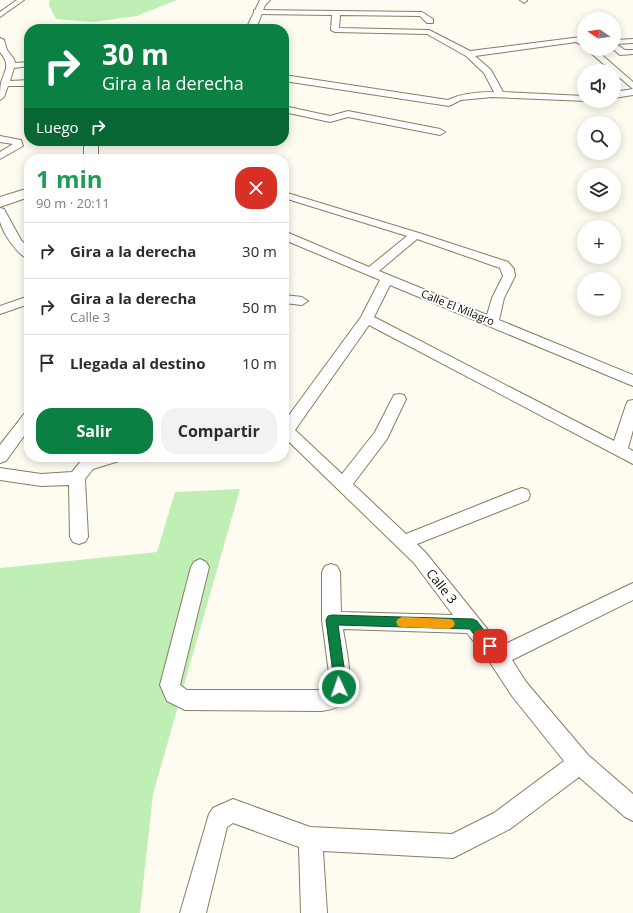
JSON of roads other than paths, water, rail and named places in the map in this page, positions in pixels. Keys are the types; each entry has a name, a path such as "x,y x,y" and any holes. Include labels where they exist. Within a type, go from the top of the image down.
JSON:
{"street":[{"path":"0,16 21,0"},
{"path":"253,24 261,4 265,0"},
{"path":"257,12 422,14 430,21"},
{"path":"336,14 335,30 429,32 470,54 488,72 500,95"},
{"path":"470,54 577,39"},
{"path":"0,40 2,51 10,59 11,66 0,97"},
{"path":"621,41 633,40"},
{"path":"621,51 633,52"},
{"path":"598,56 633,86"},
{"path":"11,66 24,65"},
{"path":"289,79 449,104 454,99 470,96 500,95 577,99"},
{"path":"4,84 24,83"},
{"path":"621,94 633,92"},
{"path":"289,110 330,118 348,114 440,132"},
{"path":"0,139 18,142 18,146 0,156"},
{"path":"0,202 24,194"},
{"path":"289,197 480,256 506,267 509,276 498,298 492,321"},
{"path":"0,211 16,242 24,250"},
{"path":"371,272 415,235"},
{"name":"Calle El Milagro","path":"289,240 387,278 633,381"},
{"path":"289,425 367,318 387,278"},
{"path":"289,300 302,301"},
{"path":"0,310 24,302"},
{"path":"367,318 626,454 633,405"},
{"path":"343,485 381,435 399,399"},
{"path":"0,457 24,425"},
{"name":"Calle 3","path":"289,432 420,558 498,657 519,689 580,763 633,809"},
{"path":"79,537 77,478 87,465 97,462"},
{"path":"0,474 42,480 77,478"},
{"path":"404,542 522,494"},
{"path":"200,567 170,685 174,694 185,700 322,701 331,699 337,691 340,681 332,620 331,572"},
{"path":"498,657 633,591"},
{"path":"332,620 473,624"},
{"path":"193,913 217,822 227,813 233,812 310,839 453,846 502,821 580,763"},
{"path":"310,839 314,913"}]}
